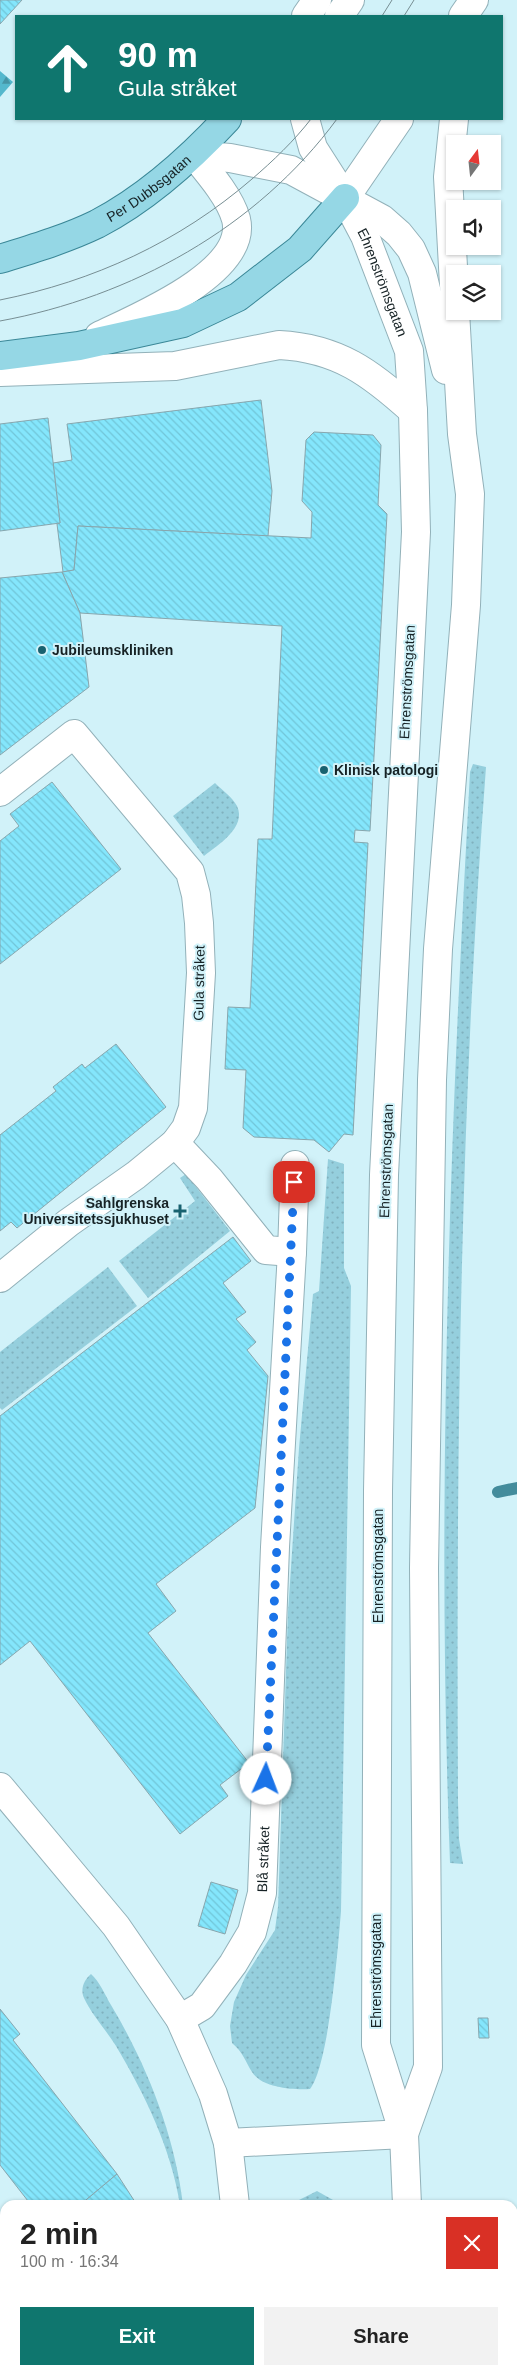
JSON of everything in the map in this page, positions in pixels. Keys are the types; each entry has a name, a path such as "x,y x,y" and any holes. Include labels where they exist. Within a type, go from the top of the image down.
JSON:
{"main road":[{"path":"194,156 226,120"},
{"name":"Per Dubbsgatan","path":"0,259 55,241 97,224 140,197 194,156"},
{"name":"Per Dubbsgatan","path":"0,356 79,346 183,322 238,297 300,249 345,198"}],"street":[{"path":"307,15 317,0"},
{"path":"340,15 350,0"},
{"path":"464,15 474,0"},
{"path":"484,15 489,0"},
{"path":"305,120 313,148 345,198 398,120"},
{"path":"453,265 448,177 454,120"},
{"name":"Ehrenströmsgatan","path":"194,156 230,158 292,170 382,219 400,234 411,250 422,273 462,434"},
{"name":"Per Dubbsgatan","path":"79,346 175,299 220,265 236,243 236,219 212,177 194,156"},
{"name":"Ehrenströmsgatan","path":"345,198 365,236 409,352 414,411 416,532 404,727 384,1175 378,1501 376,2044 404,2134 407,2200"},
{"name":"Ehrenströmsgatan","path":"404,2134 428,2067 424,1578 426,1328 432,1080 438,950 466,595 470,494 462,434 456,320"},
{"path":"0,372 175,366 270,347 292,346 325,353 354,366 376,378 414,411"},
{"name":"Gula stråket","path":"0,792 74,734 190,872 196,895 201,973 193,1108 186,1128 175,1143 136,1175 68,1223 0,1278"},
{"path":"175,1143 209,1179 266,1250 292,1252 295,1164"},
{"name":"Blå stråket","path":"180,2019 202,2006 233,1964 252,1932 262,1892 275,1556 292,1252"},
{"path":"0,1787 116,1926 180,2019 213,2094 228,2143 234,2200"},
{"path":"228,2143 404,2134"}],"shaded area":[{"path":"473,764 486,767 470,1025 459,1413 458,1801 459,1839 463,1864 450,1863 444,1590 445,1454 447,1317 456,1044 470,772"},
{"path":"215,783 237,806 238,821 230,835 204,856 173,816"},
{"path":"328,1159 344,1164 344,1268 351,1286 341,1911 332,2004 317,2076 310,2089 296,2089 271,2085 257,2077 232,2043 230,2026 234,2002 246,1975 275,1930 278,1907 288,1612 299,1448 313,1294 319,1291"},
{"path":"186,1174 230,1231 148,1298 119,1261 195,1201 180,1178"},
{"path":"108,1267 137,1306 2,1410 0,1408 0,1352"},
{"path":"91,1974 100,1985 124,2028 147,2076 166,2127 182,2200 179,2200 170,2163 156,2122 147,2103 116,2046 84,1998 82,1991 86,1979"},
{"path":"317,2191 333,2200 299,2200"}],"green space":[{"path":"0,71 13,82 0,97"}],"building":[{"path":"0,0 22,0 0,24"},
{"path":"261,400 272,491 268,536 78,526 74,570 63,572 57,524 60,523 53,463 72,460 67,424"},
{"path":"48,418 60,523 0,531 0,424"},
{"name":"Klinisk patologi","path":"314,432 373,435 381,445 378,505 387,514 370,831 355,830 354,842 368,843 353,1135 344,1134 329,1152 314,1140 254,1137 243,1128 246,1070 225,1069 228,1007 250,1008 258,839 272,839 282,626 80,613 62,572 74,570 78,526 311,538 312,512 302,501 306,440"},
{"name":"Jubileumskliniken","path":"62,572 80,613 89,687 0,755 0,578"},
{"path":"52,782 121,869 0,964 0,841 19,826 10,814"},
{"path":"116,1044 166,1107 17,1228 11,1222 0,1231 0,1135 56,1091 53,1087 82,1064 85,1068"},
{"path":"233,1237 251,1261 223,1283 246,1312 236,1319 256,1342 247,1350 268,1376 255,1508 156,1584 176,1611 148,1633 249,1763 220,1785 228,1796 180,1834 30,1641 0,1665 0,1416"},
{"path":"211,1882 238,1890 225,1934 198,1926"},
{"path":"0,2009 20,2034 13,2040 117,2174 86,2200 27,2200 0,2165"},
{"path":"478,2018 488,2018 489,2038 479,2038"},
{"path":"117,2174 134,2200 86,2200"}],"waterway":[{"path":"498,1492 517,1488"}],"tram line":[{"path":"383,15 392,0"},
{"path":"405,15 414,0"},
{"path":"0,300 69,282 102,270 165,240 224,202 252,179 298,135 310,120"},
{"path":"0,321 49,310 97,295 143,275 188,252 230,224 269,193 305,158 336,120"}],"place":[{"name":"Jubileumskliniken","path":"42,650"},
{"name":"Klinisk patologi","path":"324,770"},
{"name":"Sahlgrenska Universitetssjukhuset","path":"180,1211"}],"route":[{"path":"266,1779 275,1547 289,1325 294,1182"}]}
